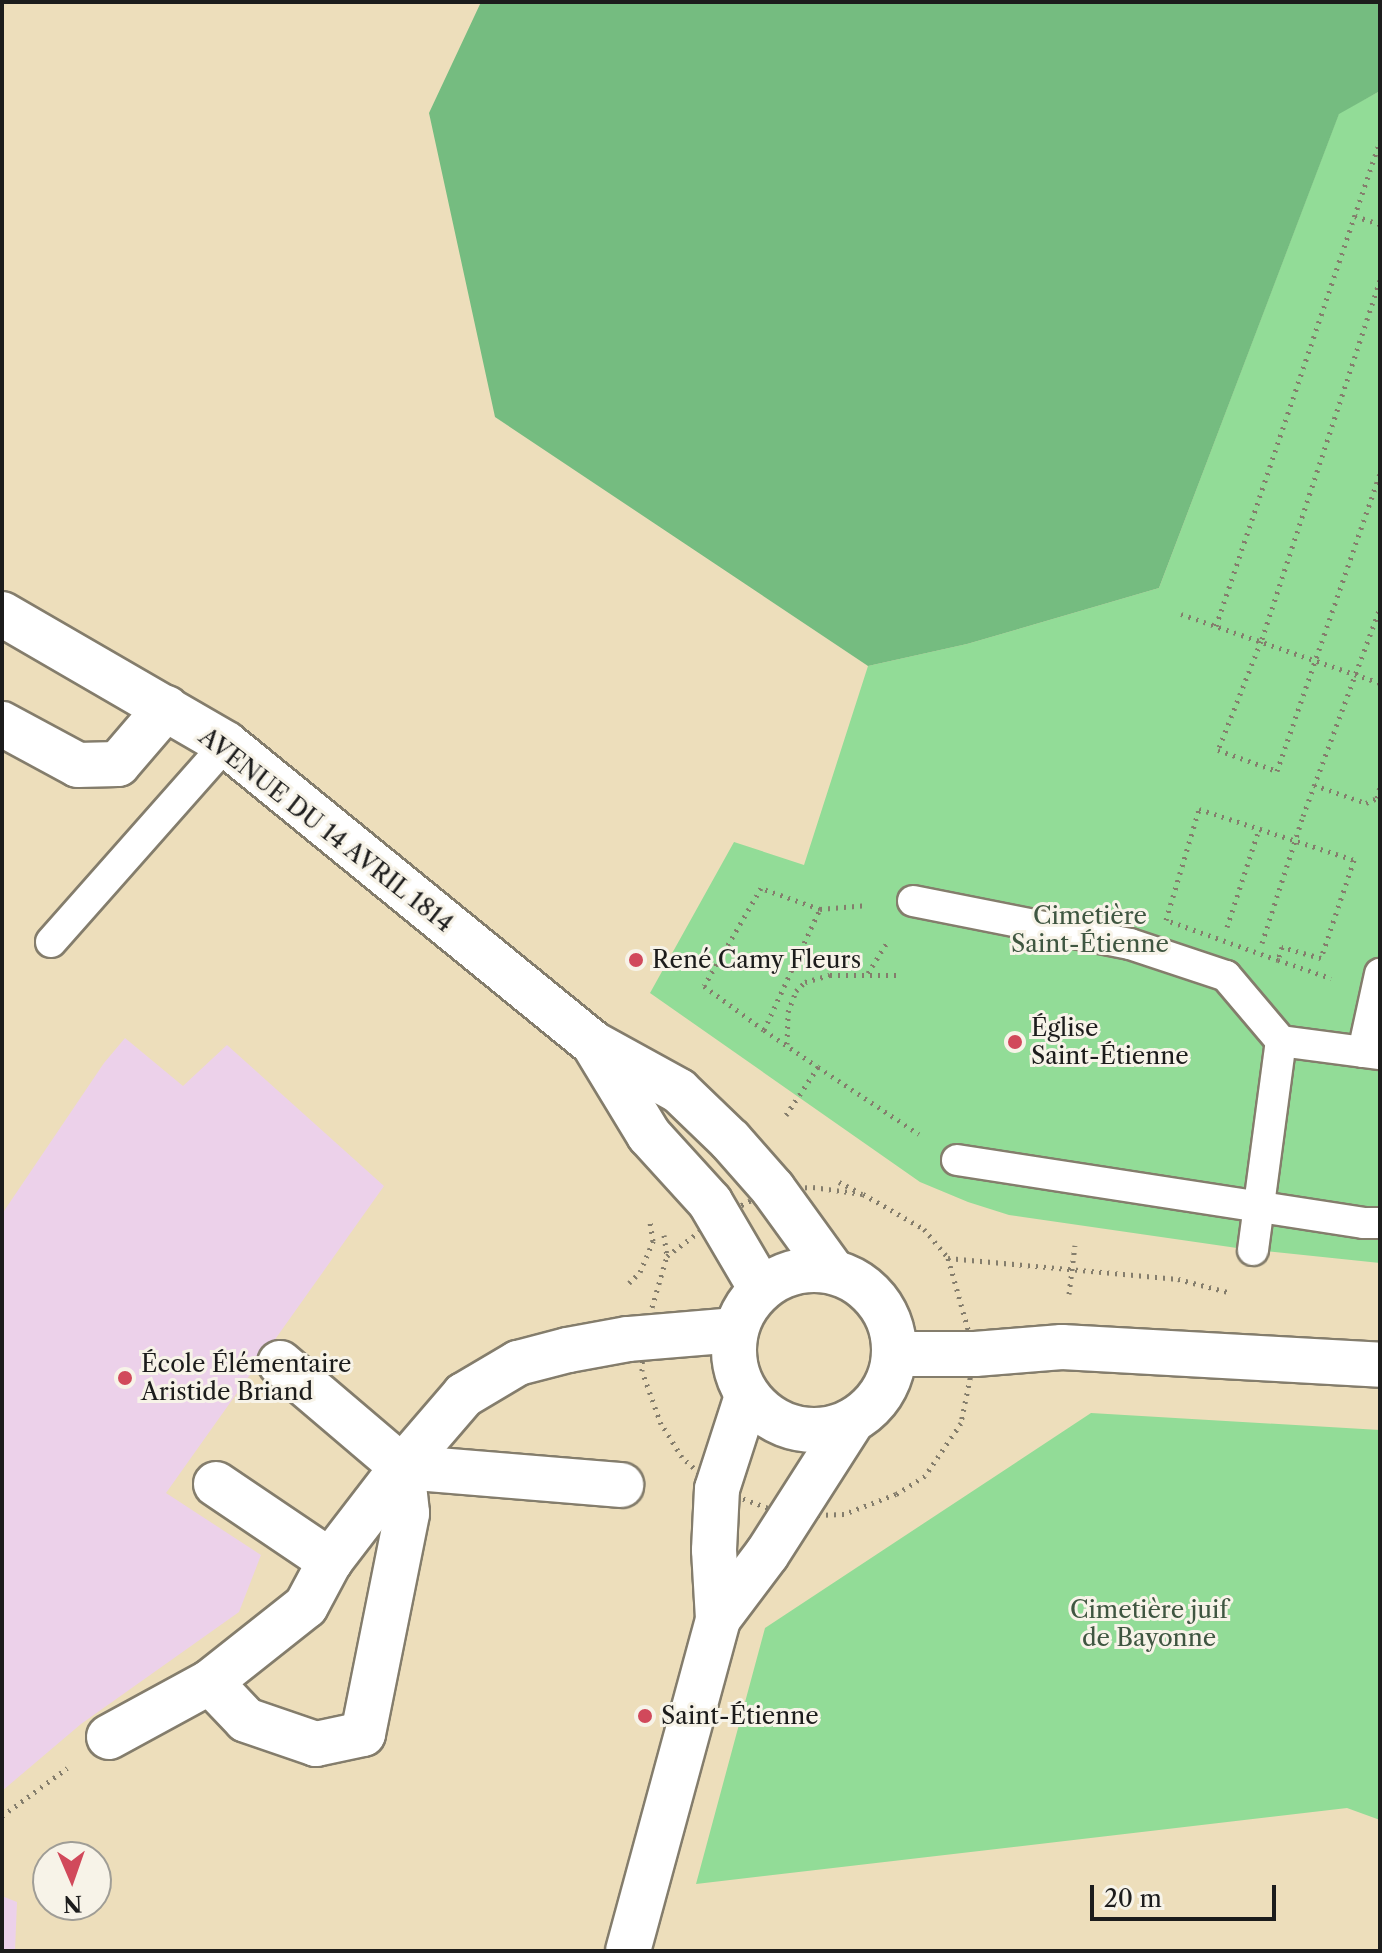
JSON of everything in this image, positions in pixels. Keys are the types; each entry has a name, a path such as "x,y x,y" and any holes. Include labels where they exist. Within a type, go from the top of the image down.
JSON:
{"street":[{"name":"AVENUE DU 14 AVRIL 1814","path":"2,614 226,744 594,1044 679,1091 730,1140 773,1189 833,1272"},
{"path":"2,724 78,765 118,764 166,708"},
{"name":"AVENUE DU 14 AVRIL 1814","path":"594,1044 649,1135 720,1216 761,1289"},
{"path":"808,1270 833,1272 858,1283 878,1301 891,1327 895,1354 882,1393 869,1409 852,1421 830,1429 795,1428 764,1413 747,1396 737,1376 733,1353 735,1330 745,1307 761,1289 783,1276 808,1270"},
{"path":"109,1737 210,1682 306,1606 330,1561 402,1467 464,1395 518,1363 568,1350 643,1338 735,1330"},
{"path":"895,1354 975,1354 1062,1347 1380,1365"},
{"path":"280,1363 402,1467 621,1485"},
{"path":"628,1951 718,1619 714,1550 717,1489 747,1396"},
{"path":"718,1619 852,1421"},
{"path":"210,1682 246,1720 316,1744 363,1734 407,1513 402,1467"},
{"path":"216,1484 330,1561"}],"lane":[{"path":"51,942 226,744"},
{"path":"913,901 1130,944 1226,976 1281,1041 1371,1053 1380,974"},
{"path":"1253,1250 1281,1041"},
{"path":"957,1160 1363,1223 1380,1223"}],"path":[{"path":"1216,626 1380,141"},
{"path":"1355,216 1380,224"},
{"path":"1380,280 1261,641 1218,750 1277,771 1380,473"},
{"path":"1259,953 1314,785 1358,675 1380,608"},
{"path":"1181,614 1380,683"},
{"path":"1314,785 1366,803 1377,798 1380,787"},
{"path":"1278,960 1282,947 1321,958 1354,860 1199,809 1166,920 1278,960 1331,978 1327,989"},
{"path":"1223,940 1259,829"},
{"path":"764,1030 820,909 761,888 704,986 764,1030 957,1160"},
{"path":"787,1045 788,1012 796,991 805,982 830,975 900,975"},
{"path":"786,1115 818,1067"},
{"path":"813,1187 863,1194 924,1229 948,1258 975,1354 961,1423 925,1476 896,1494 844,1514 790,1516 717,1489 682,1457 661,1424 642,1371 643,1338 667,1256 720,1216 773,1189 813,1187"},
{"path":"621,1292 640,1272 653,1241 648,1213"},
{"path":"948,1258 1178,1279 1234,1294"},
{"path":"2,1816 109,1737"}],"shaded area":[{"name":"École Élémentaire Aristide Briand","path":"125,1038 183,1086 227,1045 384,1186 166,1493 261,1555 239,1612 81,1724 2,1791 2,1214 104,1063"},
{"path":"2,1896 17,1902 15,1951 2,1951"}],"green space":[{"path":"481,2 1380,2 1380,91 1339,114 1159,588 967,644 868,666 495,417 429,113"},
{"name":"Cimetière Saint-Étienne","path":"1380,91 1380,1263 1237,1248 1009,1215 968,1202 920,1182 650,993 734,842 804,865 868,666 967,644 1159,588 1339,113"},
{"name":"Cimetière juif de Bayonne","path":"1091,1413 1380,1430 1380,1820 1347,1808 696,1884 765,1628"}],"place":[{"name":"René Camy Fleurs","path":"636,960"},
{"name":"Église Saint-Étienne","path":"1015,1042"},
{"name":"École Élémentaire Aristide Briand","path":"125,1378"},
{"name":"Saint-Étienne","path":"645,1716"}]}
